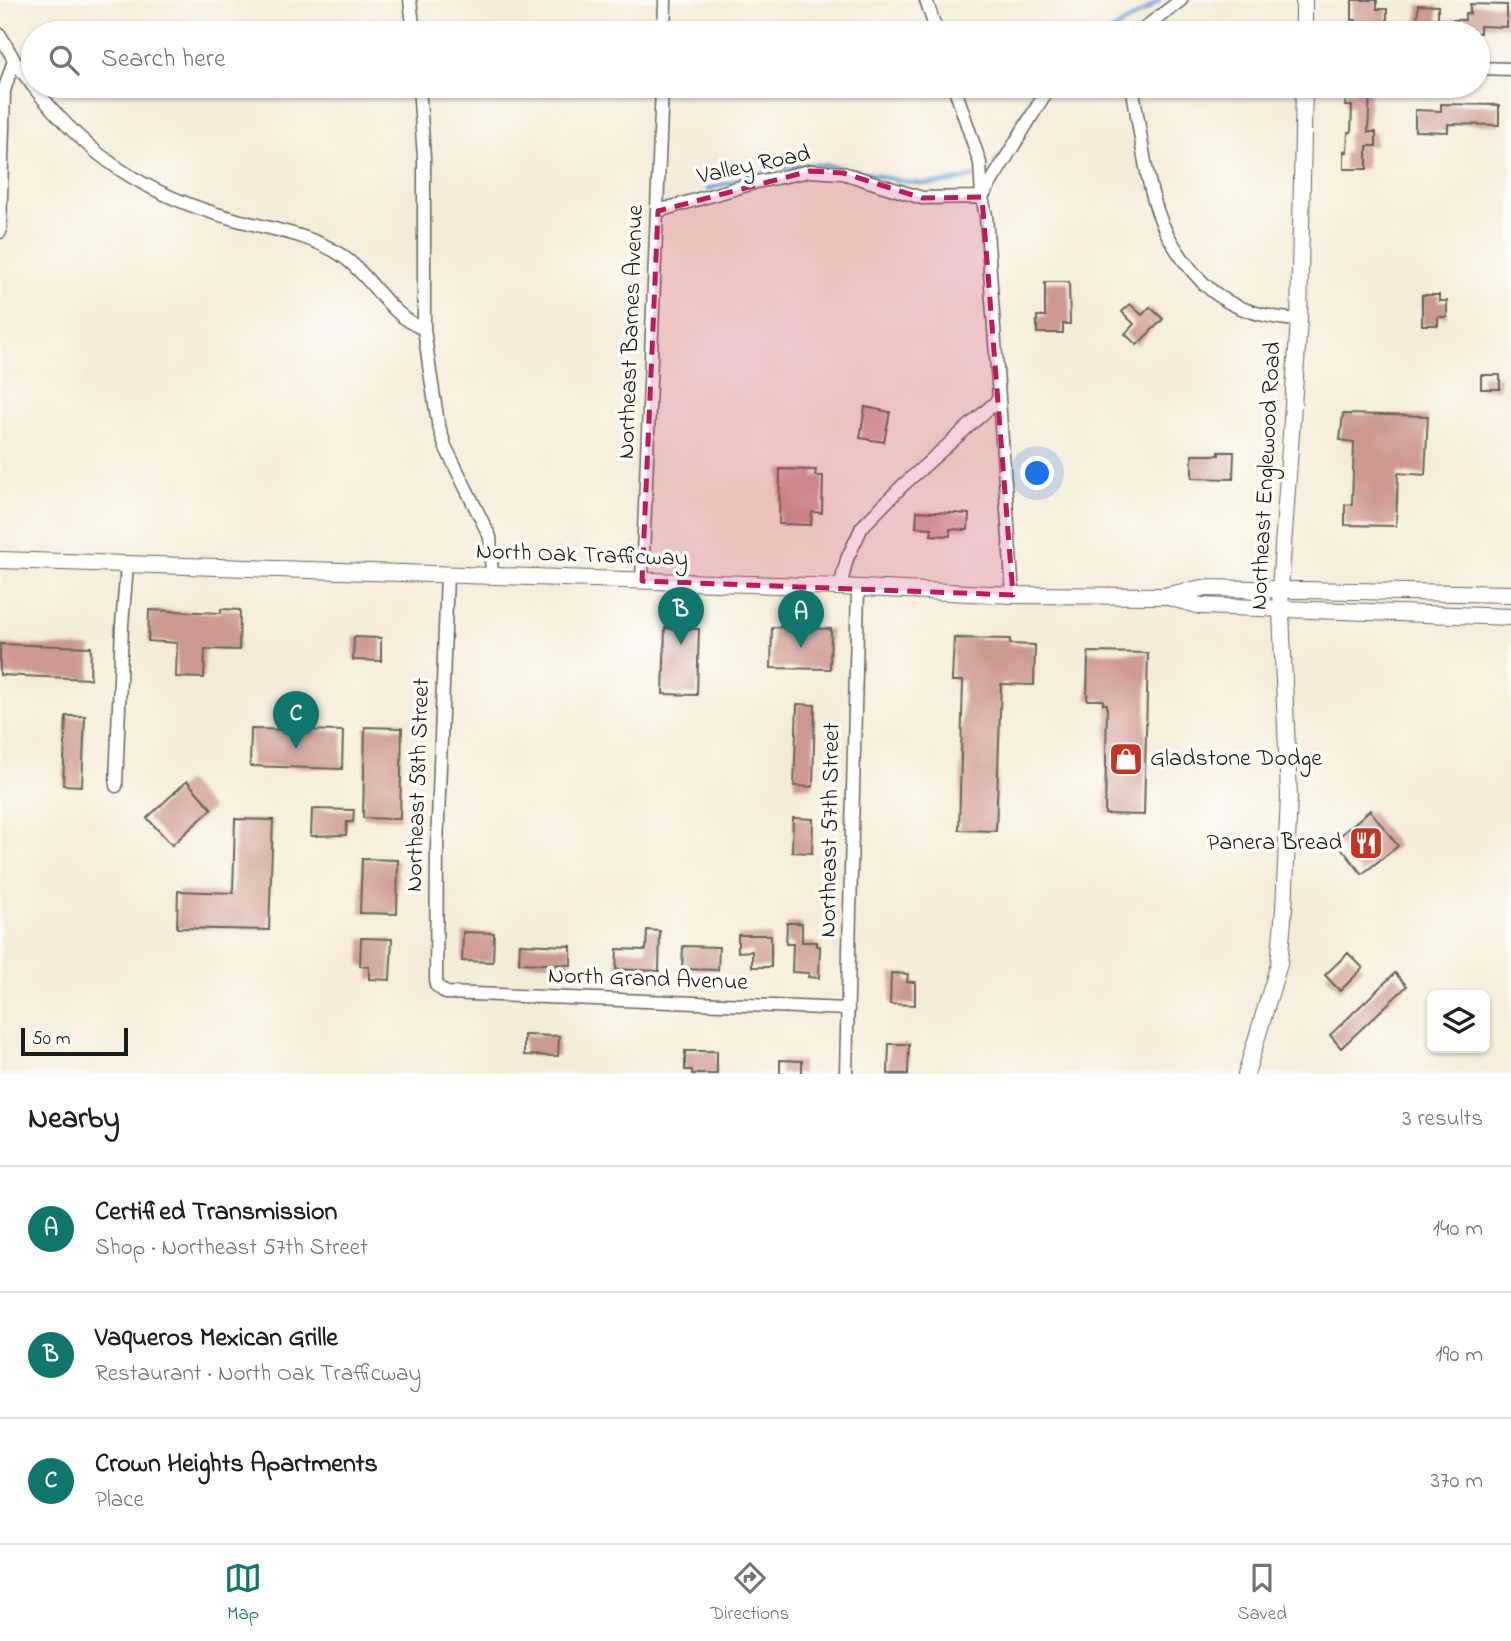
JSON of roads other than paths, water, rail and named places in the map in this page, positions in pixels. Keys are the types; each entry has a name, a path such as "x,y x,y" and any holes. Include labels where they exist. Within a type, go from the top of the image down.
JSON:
{"main road":[{"path":"1304,0 1304,21"},
{"name":"Northeast Englewood Road","path":"1246,1074 1279,964 1284,909 1289,796 1280,589 1299,320 1304,98"},
{"name":"North Oak Trafficway","path":"0,560 1013,595 1163,596 1202,587 1511,594"},
{"name":"North Oak Trafficway","path":"1163,596 1201,606 1511,617"}],"street":[{"path":"410,0 413,21"},
{"path":"664,21 665,0"},
{"path":"926,0 933,21"},
{"path":"1154,21 1181,0"},
{"path":"0,35 21,70"},
{"path":"0,232 4,92 14,60"},
{"path":"1490,68 1511,69"},
{"path":"43,98 65,123 110,165 155,190 188,204 316,242 341,255 371,282 404,319 424,328"},
{"path":"420,98 424,158 424,328 438,423 445,446 490,537 492,576"},
{"name":"Northeast Barnes Avenue","path":"642,581 662,98"},
{"path":"958,98 980,163 986,216 1013,595"},
{"path":"982,197 1043,98"},
{"path":"1134,98 1153,195 1169,238 1203,282 1222,298 1253,312 1299,320"},
{"name":"Valley Road","path":"658,211 757,182 810,171 843,173 922,198 982,197"},
{"path":"840,587 847,559 862,527 921,469 998,400"},
{"path":"116,786 127,565"},
{"name":"Northeast 58th Street","path":"446,993 436,985 437,848 447,574"},
{"name":"Northeast 57th Street","path":"846,1074 858,588"},
{"name":"North Grand Avenue","path":"446,993 848,1009"}],"waterway":[{"path":"1128,21 1159,0"},
{"path":"1012,136 1032,98"},
{"path":"995,163 1003,153"},
{"path":"708,189 790,167 840,167"},
{"path":"852,170 926,184 974,176"}],"place":[{"name":"Vaqueros Mexican Grille","path":"681,645"},
{"name":"Certified Transmission","path":"801,648"},
{"name":"Crown Heights Apartments","path":"296,749"},
{"name":"Gladstone Dodge","path":"1126,759"},
{"name":"Panera Bread","path":"1366,843"}]}
